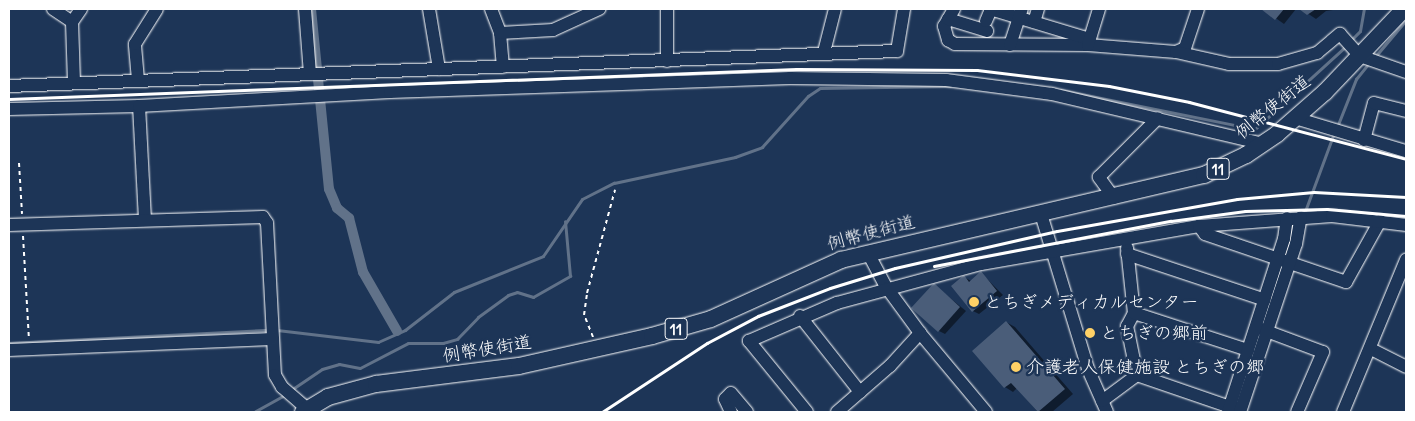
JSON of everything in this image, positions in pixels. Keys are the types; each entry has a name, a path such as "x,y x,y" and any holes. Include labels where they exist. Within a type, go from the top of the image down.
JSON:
{"main road":[{"name":"例幣使街道","path":"305,411 328,397 376,384 511,368 711,319 814,270 868,254 1114,198 1204,175 1264,144 1295,118 1360,56 1404,9"}],"street":[{"path":"53,9 72,22"},
{"path":"74,82 72,22 81,9"},
{"path":"138,80 135,44 157,9"},
{"path":"305,9 310,74"},
{"path":"429,9 439,69"},
{"path":"491,9 500,33 503,66"},
{"path":"500,33 553,30 599,9"},
{"path":"667,9 667,61"},
{"path":"824,52 835,9"},
{"path":"9,86 74,82 667,61 824,52 897,51 904,9"},
{"path":"1010,45 1022,9"},
{"path":"1034,22 1038,9"},
{"path":"1089,42 1099,9"},
{"path":"1176,52 1185,48 1198,9"},
{"path":"1089,42 1034,22 951,14 944,32 948,40 954,44 1010,45 1089,42 1176,52 1229,64 1278,64 1317,52 1340,34 1360,56 1406,72"},
{"path":"9,109 139,106 390,92 790,78 946,80 1052,94 1264,144"},
{"path":"1364,140 1374,103 1406,111"},
{"path":"139,106 145,220"},
{"path":"1114,198 1099,177 1158,118"},
{"path":"1295,118 1406,151"},
{"path":"1041,214 1102,408 1137,375"},
{"path":"9,225 259,216 265,219 272,339 278,382 305,411"},
{"path":"807,412 749,342 800,316 887,288 981,264 1199,226 1332,216 1406,225"},
{"path":"1237,411 1284,259 1301,217"},
{"path":"1237,411 1248,350 1261,329 1264,300 1284,259 1287,218"},
{"path":"1199,226 1205,234 1284,259 1346,282 1380,221"},
{"path":"1125,238 1134,313 1127,326 1137,375"},
{"path":"868,254 887,288 920,333 986,412"},
{"path":"1127,254 1264,300"},
{"path":"1343,412 1371,350 1406,260"},
{"path":"1134,313 1248,350"},
{"path":"800,316 860,392"},
{"path":"1261,329 1323,352 1298,412"},
{"path":"837,412 890,366 920,333"},
{"path":"9,350 272,339"},
{"path":"1371,350 1406,367"},
{"path":"1137,375 1237,411"},
{"path":"731,412 725,399 731,393 747,412"}],"path":[{"path":"19,163 30,349"},
{"path":"596,347 584,315 615,190"}],"building":[{"path":"1261,9 1284,9 1275,20"},
{"path":"1299,9 1316,9 1307,15"},
{"name":"とちぎメディカルセンター","path":"981,271 997,291 972,312 951,286 964,275 969,282"},
{"path":"934,283 960,307 938,332 911,308"},
{"name":"介護老人保健施設 とちぎの郷","path":"1006,321 1065,389 1038,412 1011,383 1004,388 972,351"}],"waterway":[{"path":"311,9 329,189 337,208 349,218 363,272 397,331"},
{"path":"1350,41 1360,31 1364,9"},
{"path":"1374,58 1406,20"},
{"path":"1061,90 1255,129 1346,46"},
{"path":"1337,127 1356,79 1370,62"},
{"path":"277,330 378,342 405,330 454,292 543,256 582,199 614,183 735,157 762,147 808,96 820,88 950,86"},
{"path":"1304,214 1334,133"},
{"path":"291,390 322,369 339,364 360,368 408,343 443,343 457,339 478,317 508,295 517,292 533,297 570,276 565,221"},
{"path":"9,343 270,330"},
{"path":"254,412 286,394"}],"railway":[{"path":"9,99 796,69 977,70 1109,86 1189,102 1406,159"},
{"path":"602,412 707,343 758,316 830,288 895,268 1057,231 1237,199 1314,192 1406,197"},
{"path":"934,266 1171,221 1245,211 1327,209 1406,216"}],"place":[{"name":"とちぎメディカルセンター","path":"974,302"},
{"name":"とちぎの郷前","path":"1090,333"},
{"name":"介護老人保健施設 とちぎの郷","path":"1016,367"}]}
